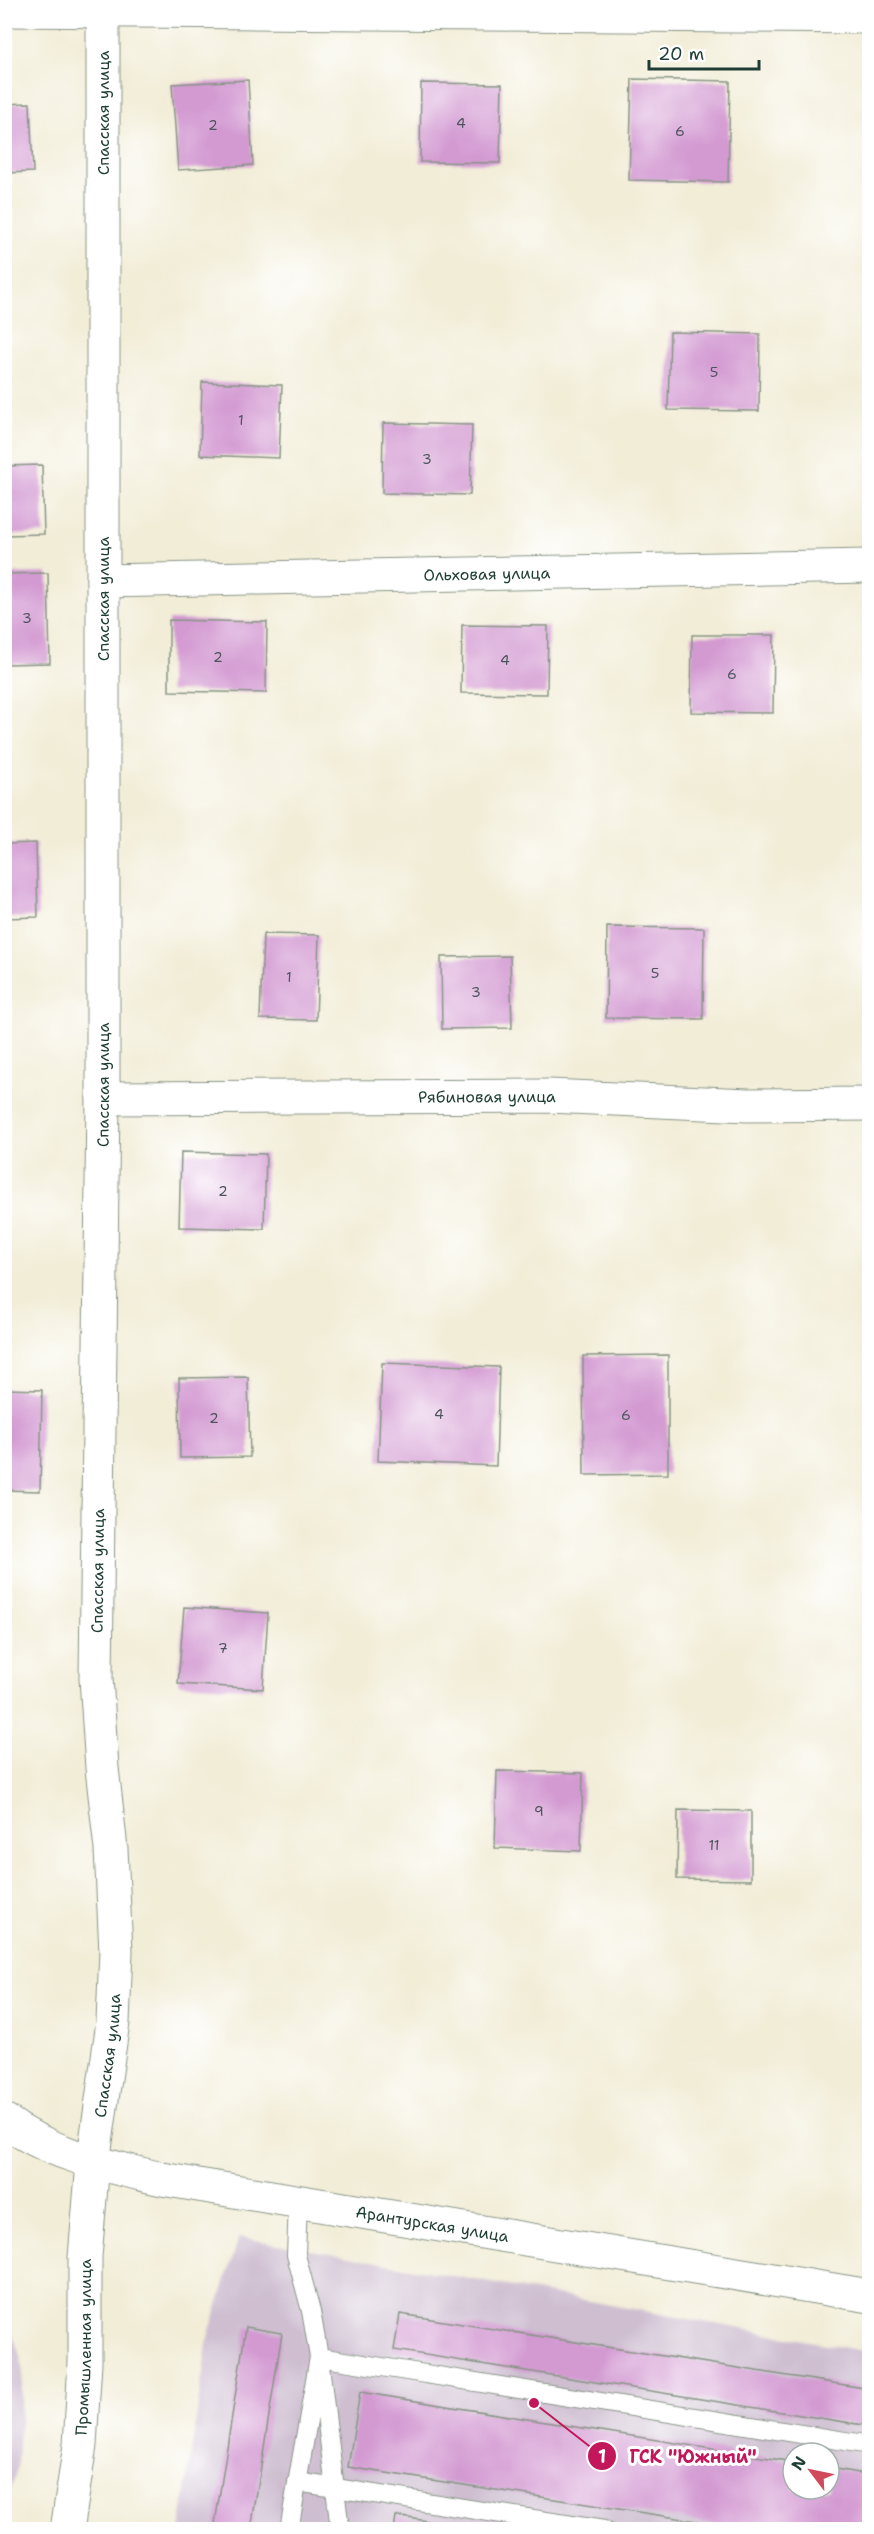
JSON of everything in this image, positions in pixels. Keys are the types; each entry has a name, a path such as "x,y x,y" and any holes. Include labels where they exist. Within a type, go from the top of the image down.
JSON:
{"street":[{"path":"4,10 103,7 870,17"},
{"name":"Спасская улица","path":"93,2163 113,2022 116,1951 111,1848 102,1768 96,1678 103,1098 103,7"},
{"name":"Ольховая улица","path":"103,581 870,566"},
{"name":"Рябиновая улица","path":"103,1098 549,1096 748,1106 870,1104"},
{"name":"Арантурская улица","path":"4,2120 54,2148 93,2163 162,2179 870,2296"},
{"name":"Промышленная улица","path":"67,2529 80,2445 85,2362 85,2257 93,2163"}],"lane":[{"path":"298,2201 296,2255 311,2311 319,2357 340,2529"},
{"path":"319,2357 870,2445"},
{"path":"289,2529 319,2357"},
{"path":"297,2482 604,2529"}],"shaded area":[{"path":"239,2237 869,2352 869,2529 180,2530 208,2337"},
{"path":"5,2304 23,2367 18,2466 5,2509"}],"building":[{"path":"632,79 730,81 728,182 629,180"},
{"path":"248,80 253,165 178,170 172,84"},
{"path":"421,83 502,84 500,163 420,162"},
{"path":"30,103 33,172 4,173 4,104"},
{"path":"670,332 760,334 759,411 668,410"},
{"path":"202,382 282,385 279,458 200,455"},
{"path":"383,423 472,425 470,495 382,493"},
{"path":"42,465 44,534 4,535 4,466"},
{"path":"48,573 50,663 4,664 4,574"},
{"path":"169,620 267,622 266,693 169,691"},
{"path":"462,625 548,626 547,694 461,693"},
{"path":"692,635 774,635 773,713 691,712"},
{"path":"36,843 38,917 4,918 4,844"},
{"path":"607,927 704,928 703,1019 606,1018"},
{"path":"263,934 319,935 316,1020 260,1019"},
{"path":"510,956 512,1028 442,1029 441,957"},
{"path":"181,1152 266,1154 264,1229 179,1227"},
{"path":"668,1355 668,1474 584,1475 583,1356"},
{"path":"382,1363 499,1367 496,1466 378,1461"},
{"path":"248,1377 250,1457 180,1458 179,1378"},
{"path":"4,1389 42,1390 40,1491 4,1490"},
{"path":"184,1607 268,1613 263,1689 178,1684"},
{"path":"497,1771 583,1773 581,1851 495,1848"},
{"path":"678,1810 751,1811 751,1880 677,1879"},
{"path":"400,2314 870,2389 870,2426 394,2350"},
{"path":"246,2327 282,2333 251,2530 214,2530"},
{"path":"360,2392 781,2460 781,2501 841,2501 841,2470 870,2475 870,2530 754,2530 348,2467"},
{"path":"396,2516 471,2528 471,2530 394,2530"}],"place":[{"name":"ГСК \"Южный\"","path":"534,2403"}]}
